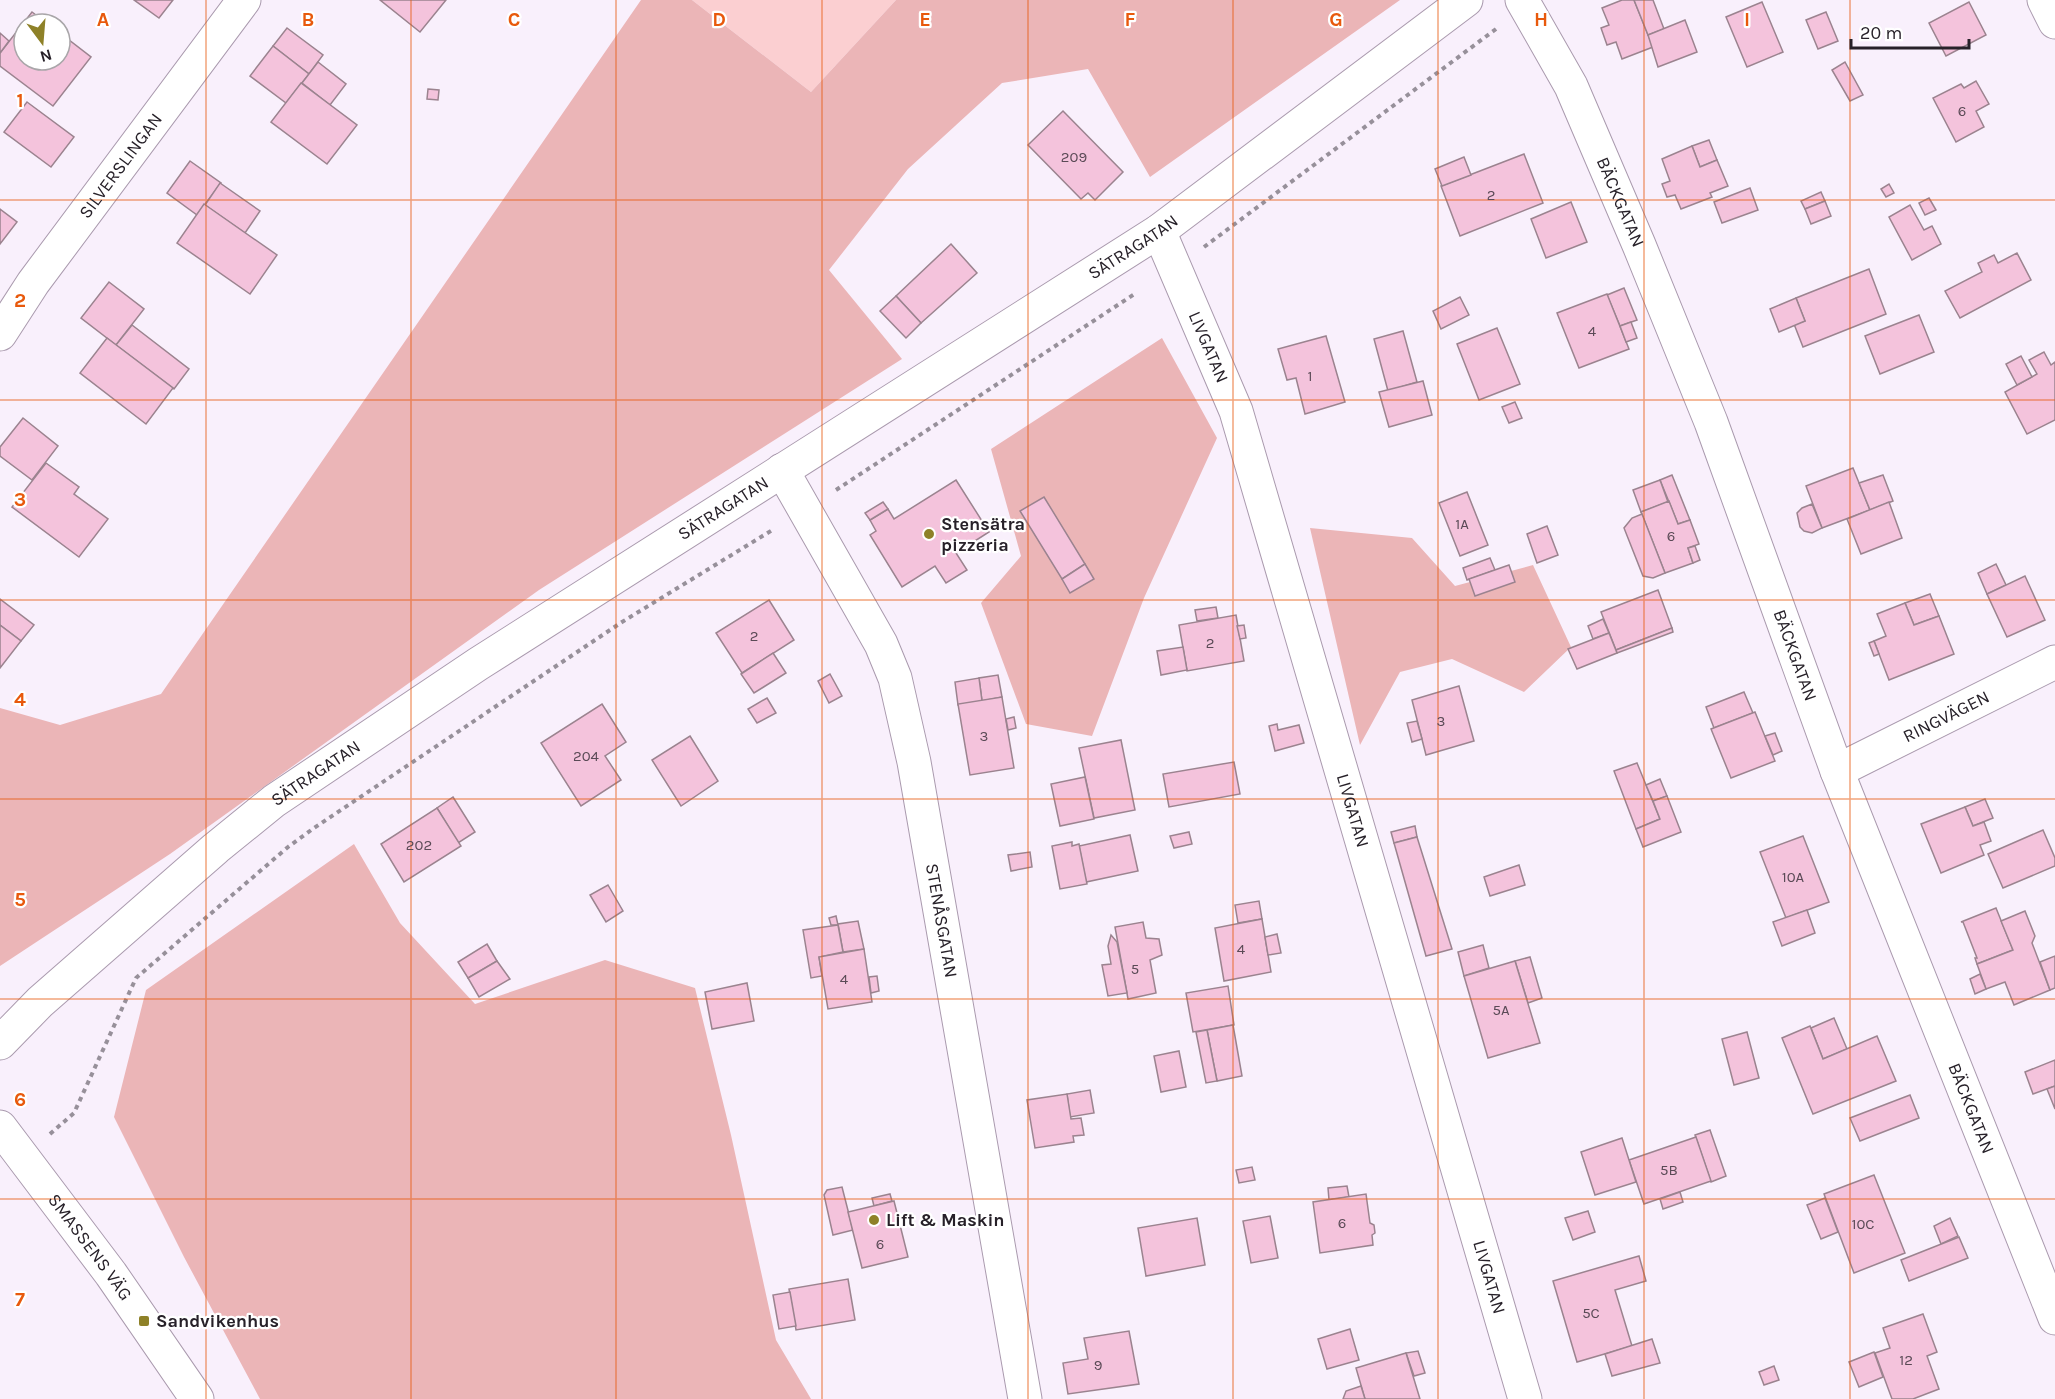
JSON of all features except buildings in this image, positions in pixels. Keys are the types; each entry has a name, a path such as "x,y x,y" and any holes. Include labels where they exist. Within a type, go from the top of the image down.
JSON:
{"street":[{"name":"SILVERSLINGAN","path":"0,334 33,283 244,0"},
{"name":"SÄTRAGATAN","path":"0,1043 40,1002 216,848 274,801 469,670 1159,231 1466,0"},
{"path":"2044,0 2055,22"},
{"name":"BÄCKGATAN","path":"1523,3 1571,86 1711,422 1838,771 2055,1318"},
{"name":"LIVGATAN","path":"1159,231 1236,411 1525,1399"},
{"name":"STENÅSGATAN","path":"782,470 882,644 895,678 914,762 1025,1399"},
{"name":"RINGVÄGEN","path":"1838,771 2055,662"},
{"name":"SMASSENS VÄG","path":"0,1127 111,1274 197,1399"}],"path":[{"path":"24,1157 75,1113 136,978 288,847 622,622 805,511 1176,267 1479,43 1523,3"}],"shaded area":[{"path":"641,0 692,0 811,92 896,0 1400,0 1150,177 1088,69 1002,83 908,169 829,270 902,359 539,590 170,854 0,966 0,708 60,725 161,694"},
{"path":"692,0 896,0 811,92"},
{"path":"1162,338 1217,438 1144,598 1092,736 1026,724 981,603 1021,556 991,449"},
{"path":"1310,528 1412,538 1455,586 1533,565 1571,647 1524,692 1452,659 1400,672 1360,745"},
{"path":"354,844 400,923 475,1004 605,960 695,988 731,1135 776,1340 811,1399 260,1399 184,1257 114,1117 146,990"}],"place":[{"name":"Stensätra pizzeria","path":"929,534"},
{"name":"Lift & Maskin","path":"874,1220"},
{"name":"Sandvikenhus","path":"144,1321"}]}
